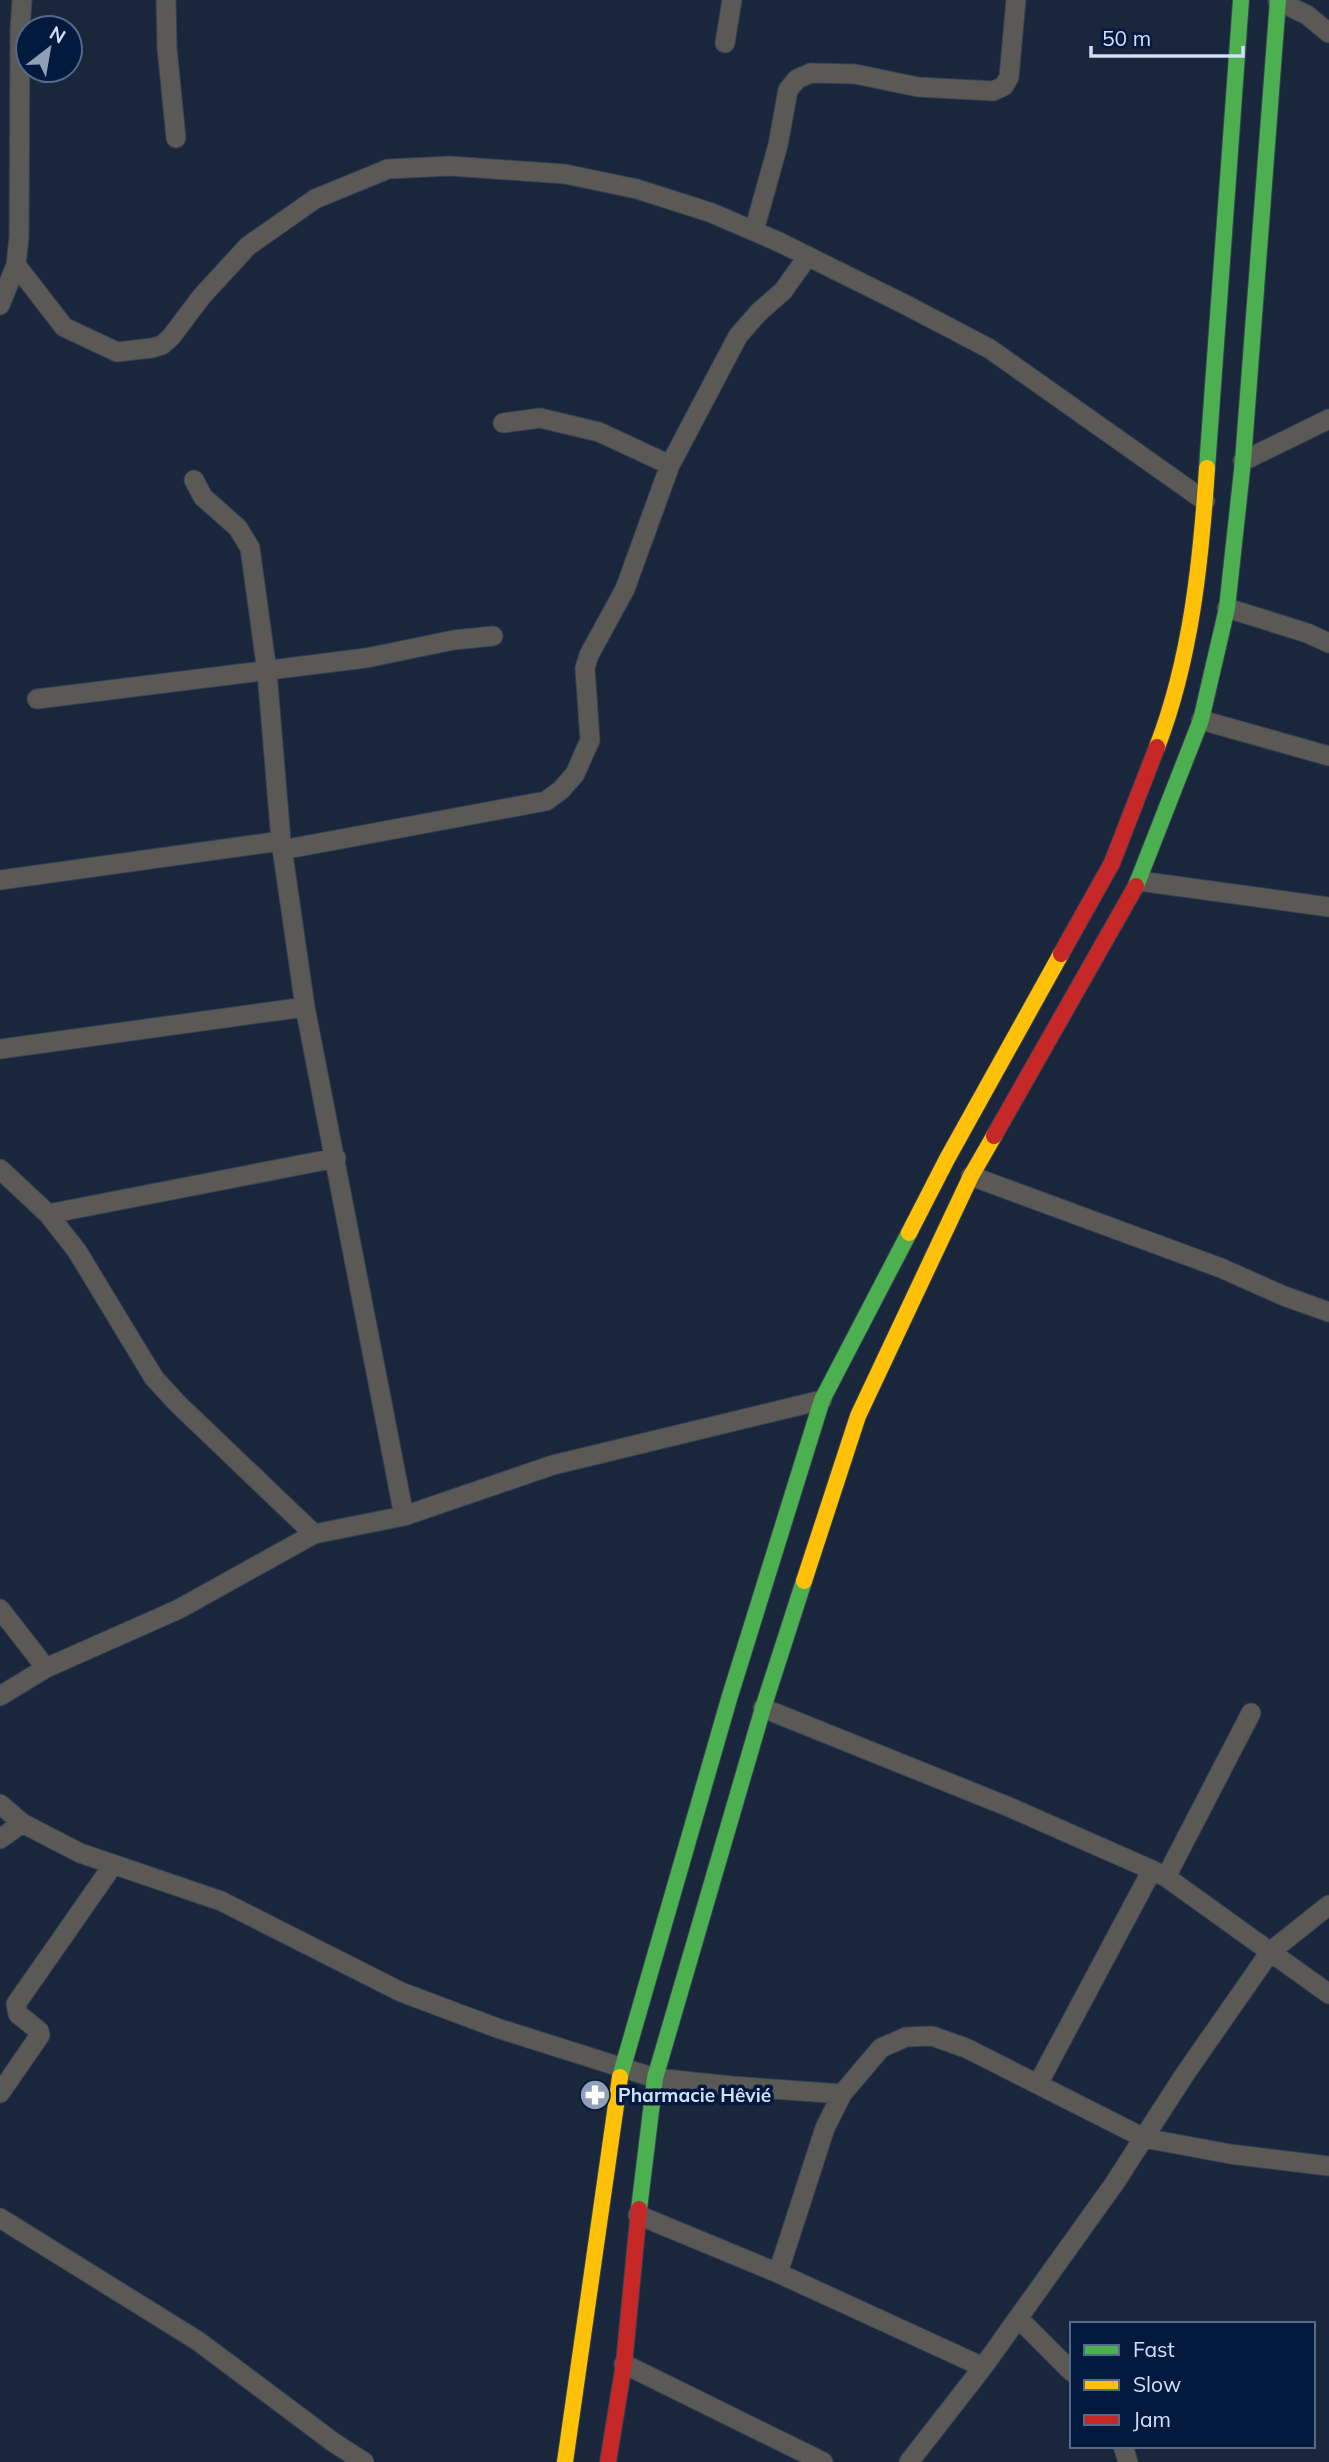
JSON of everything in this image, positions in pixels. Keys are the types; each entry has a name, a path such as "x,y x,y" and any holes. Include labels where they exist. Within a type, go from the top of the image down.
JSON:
{"street":[{"path":"0,305 16,265 19,237 19,58 22,0"},
{"path":"166,0 167,48 176,138"},
{"path":"724,43 732,0"},
{"path":"754,231 778,145 788,90 797,79 811,73 855,74 918,87 993,91 1004,86 1009,77 1016,0"},
{"path":"565,2462 621,2067 729,1699 822,1400 947,1159 1112,863 1172,709 1194,600 1205,501 1241,0"},
{"path":"608,2462 624,2364 638,2215 655,2078 763,1708 858,1416 971,1176 1139,881 1201,720 1227,608 1243,461 1278,0 1307,15 1329,33"},
{"path":"16,265 64,327 117,352 162,345 248,246 315,199 388,169 450,166 565,174 637,189 712,213 808,256 990,349 1205,501"},
{"path":"0,880 282,846 546,801 561,790 575,774 590,740 585,668 589,654 625,589 670,466 738,336 782,291 808,256"},
{"path":"503,423 540,418 599,432 670,466"},
{"path":"1243,461 1329,419"},
{"path":"194,480 204,497 239,528 250,548 267,672 282,846 305,1007 404,1516"},
{"path":"1227,608 1307,633 1329,643"},
{"path":"37,699 366,659 454,640 493,636"},
{"path":"1201,720 1329,756"},
{"path":"1139,881 1329,907"},
{"path":"0,1049 305,1007"},
{"path":"48,1214 336,1158"},
{"path":"0,1170 48,1214 77,1251 154,1378 314,1534"},
{"path":"971,1176 1221,1268 1284,1297 1329,1312"},
{"path":"0,1696 46,1668 178,1609 314,1534 404,1516 552,1465 822,1400"},
{"path":"0,1609 46,1668"},
{"path":"763,1708 1009,1807 1159,1873 1329,1994"},
{"path":"1038,2084 1251,1713"},
{"path":"0,1804 22,1823 80,1853 221,1901 401,1992 497,2028 655,2078 842,2094"},
{"path":"0,1839 22,1823"},
{"path":"0,2093 40,2035 39,2031 18,2014 16,2004 113,1865"},
{"path":"909,2462 983,2367 1114,2184 1269,1952 1329,1905"},
{"path":"778,2273 825,2128 842,2094 881,2048 906,2037 932,2036 966,2048 1144,2138 1230,2154 1329,2166"},
{"path":"638,2215 778,2273 983,2367"},
{"path":"0,2218 198,2341 364,2462"},
{"path":"1018,2318 1070,2370"},
{"path":"624,2364 823,2462"}],"traffic: fast":[{"path":"1207,468 1241,0"},
{"path":"1136,886 1201,720 1227,608 1243,461 1278,0"},
{"path":"620,2077 729,1699 822,1400 909,1233"},
{"path":"639,2209 655,2078 763,1708 804,1581"}],"traffic: slow":[{"path":"1157,747 1169,714 1186,645 1198,574 1207,468"},
{"path":"909,1233 1061,954"},
{"path":"804,1581 858,1416 971,1176 994,1136"},
{"path":"565,2462 620,2077"}],"traffic: jam":[{"path":"1061,954 1112,863 1157,747"},
{"path":"994,1136 1136,886"},
{"path":"608,2462 624,2364 639,2209"}],"place":[{"name":"Pharmacie Hêvié","path":"595,2095"}]}
